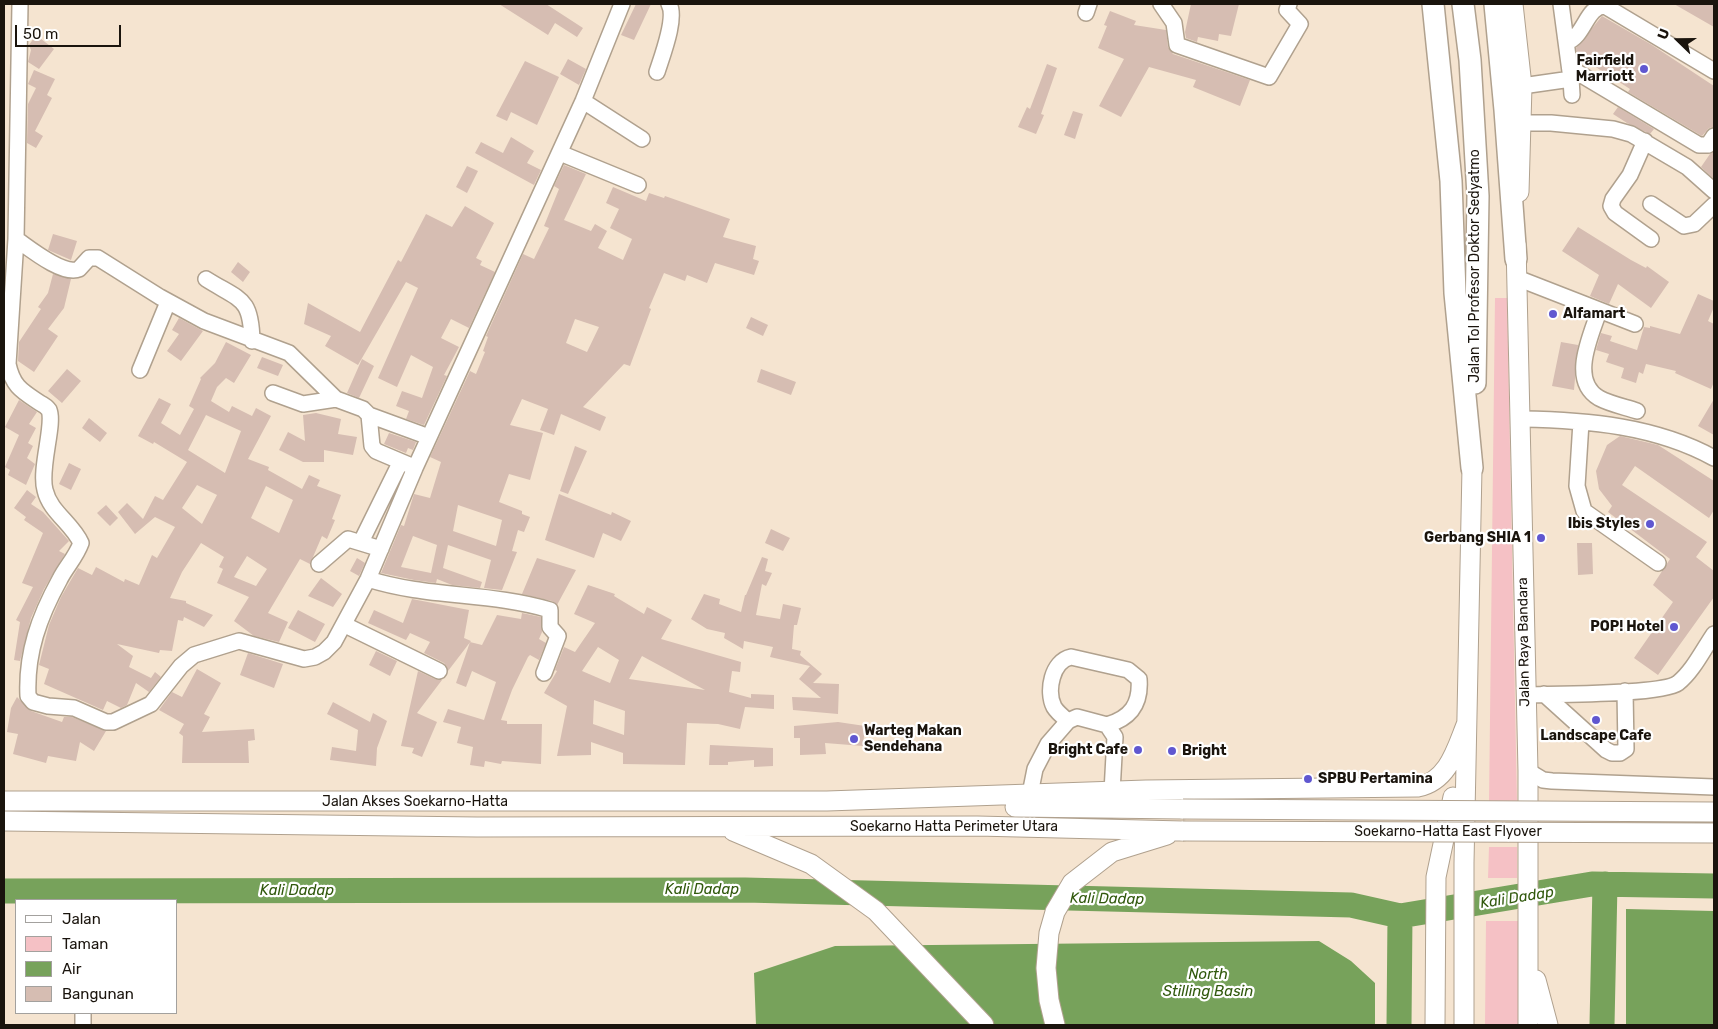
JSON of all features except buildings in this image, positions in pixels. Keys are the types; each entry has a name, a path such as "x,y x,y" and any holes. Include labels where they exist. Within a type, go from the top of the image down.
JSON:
{"highway":[{"path":"1433,4 1451,182 1454,294 1472,468"},
{"name":"Jalan Tol Profesor Doktor Sedyatmo","path":"1463,4 1470,60 1478,196 1472,468"},
{"path":"1495,4 1505,110 1516,268"}],"main road":[{"name":"Jalan Raya Bandara","path":"1513,4 1522,86 1516,268 1534,694 1528,771 1528,1025"},
{"path":"1464,1025 1464,863 1472,468"},
{"path":"827,801 1112,792 1418,787 1427,785 1441,775 1451,762 1466,725"},
{"path":"1435,1025 1436,877 1455,790 1466,766"},
{"name":"Jalan Akses Soekarno-Hatta","path":"4,801 827,801"},
{"name":"Soekarno-Hatta East Flyover","path":"827,801 1183,809 1714,812"},
{"name":"Jalan Akses Soekarno-Hatta","path":"4,821 725,828"},
{"name":"Soekarno Hatta Perimeter Utara","path":"725,828 977,826 1182,830"},
{"path":"725,828 811,864 876,911 984,1025"},
{"path":"1055,1025 1049,1000 1046,968 1049,933 1055,912 1072,882 1112,852 1182,830"},
{"name":"Soekarno-Hatta East Flyover","path":"1182,830 1714,833"},
{"path":"1528,950 1548,1025"}],"street":[{"path":"20,4 16,239 8,364 11,379 20,390 48,408 52,418 44,456 44,490 52,507 76,532 81,543 77,554 67,566 49,598 30,651 28,696 33,702 48,706 74,708 106,722 113,722 151,704 181,666 194,655 239,641 294,657 315,657 324,652 345,625 368,579 415,468 560,153 622,4"},
{"path":"657,72 670,28 671,8 669,4"},
{"path":"1161,4 1174,23 1177,45 1269,77 1300,24 1287,10 1289,4"},
{"path":"1561,4 1571,74 1572,95"},
{"path":"1567,42 1579,36 1595,9 1605,6 1714,71"},
{"path":"1522,86 1571,74 1699,145 1708,145 1714,136"},
{"path":"583,101 642,139"},
{"path":"1522,123 1551,123 1613,130 1631,134 1687,168 1714,191"},
{"path":"1645,141 1630,175 1613,199 1611,206 1615,213 1651,239"},
{"path":"560,153 638,184"},
{"path":"1651,204 1684,226 1694,224 1714,205"},
{"path":"16,239 46,261 71,270 79,269 89,258 98,258 168,302 204,320 252,341 289,353 336,399 363,409 369,415 429,437"},
{"path":"1516,268 1599,311 1635,324"},
{"path":"206,279 242,302 248,308 251,318 252,341"},
{"path":"140,370 168,302"},
{"path":"1599,311 1585,354 1584,380 1590,390 1599,398 1637,411"},
{"path":"273,393 303,404 336,399"},
{"path":"369,415 372,446 376,451 415,468"},
{"path":"1522,419 1582,422 1639,430 1679,441 1714,458"},
{"path":"1582,422 1577,486 1584,511 1658,563"},
{"path":"361,542 400,462"},
{"path":"318,564 344,541 352,539 381,549"},
{"path":"368,579 399,589 510,600 550,610 550,627 558,636 544,673"},
{"path":"345,625 438,671"},
{"path":"1534,694 1626,691 1663,688 1676,684 1688,673 1714,634"},
{"path":"1030,794 1035,769 1048,744 1068,722 1076,718 1107,725 1119,722 1133,711 1140,690 1139,679 1128,670 1071,657 1062,659 1056,667 1052,698 1055,708 1068,722"},
{"path":"1534,694 1606,750 1620,754 1626,748 1626,691"},
{"path":"1107,725 1115,737 1112,792"},
{"path":"1528,771 1542,780 1552,781 1714,787"}],"green space":[{"path":"1495,298 1507,298 1517,802 1489,802"},
{"path":"1489,847 1517,847 1517,878 1488,878"},
{"path":"1486,921 1519,921 1518,1025 1485,1025"}],"water":[{"path":"1626,909 1714,911 1714,1025 1626,1025"},
{"name":"North Stilling Basin","path":"1319,941 1351,961 1375,983 1375,1025 756,1025 754,973 835,946"}],"waterway":[{"name":"Kali Dadap","path":"4,891 745,890 1351,905 1400,916 1592,884 1714,886"},
{"name":"Kali Dadap","path":"1602,1025 1605,884"},
{"name":"Kali Dadap","path":"1399,1025 1400,916"}],"place":[{"name":"Fairfield Marriott","path":"1644,69"},
{"name":"Alfamart","path":"1553,314"},
{"name":"Ibis Styles","path":"1650,524"},
{"name":"Gerbang SHIA 1","path":"1541,538"},
{"name":"POP! Hotel","path":"1674,627"},
{"name":"Landscape Cafe","path":"1596,720"},
{"name":"Warteg Makan Sendehana","path":"854,739"},
{"name":"Bright Cafe","path":"1138,750"},
{"name":"Bright","path":"1172,751"},
{"name":"SPBU Pertamina","path":"1308,779"}]}
